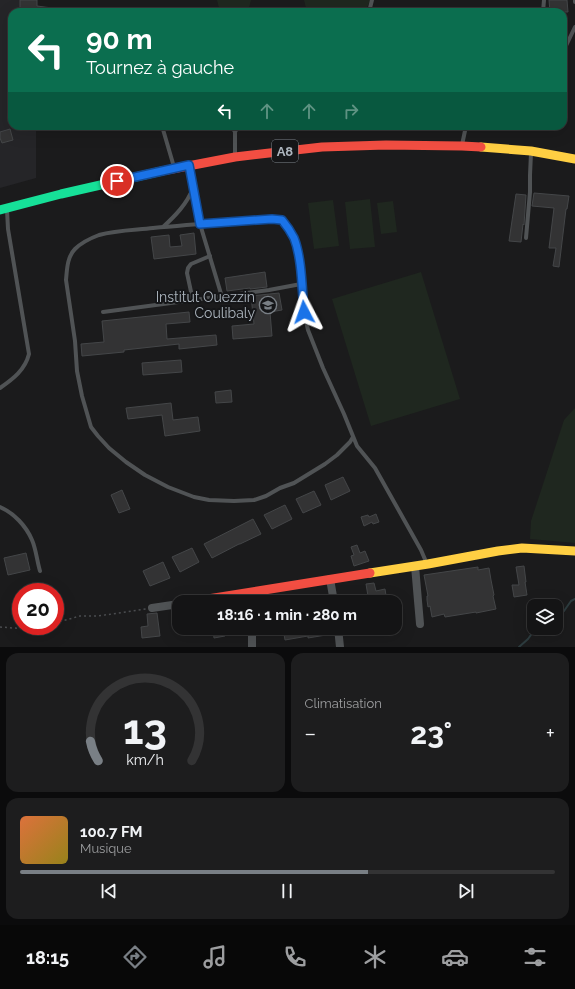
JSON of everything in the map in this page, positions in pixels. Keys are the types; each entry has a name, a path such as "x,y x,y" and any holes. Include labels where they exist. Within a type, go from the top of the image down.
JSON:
{"main road":[{"name":"A8","path":"4,209 60,194 189,165 235,157 322,147 386,145 462,146 531,152 575,159"},
{"path":"233,595 330,578 428,564 498,551 522,548 575,550"}],"street":[{"path":"415,566 420,624"},
{"path":"330,578 333,595"},
{"path":"152,608 172,605"},
{"path":"252,635 252,647"},
{"path":"339,635 340,647"}],"lane":[{"path":"567,44 575,27"},
{"path":"163,130 174,168"},
{"path":"462,146 465,130"},
{"path":"235,132 235,157"},
{"path":"526,238 530,192 531,152"},
{"path":"189,165 200,224 222,297"},
{"path":"162,228 173,218 186,202 193,188"},
{"path":"0,388 22,370 27,362 29,354 4,209"},
{"path":"353,437 337,456 294,483 254,500 209,500 194,497 168,487 145,475 109,448 91,427 87,415 77,371 75,342 66,280 70,258 75,249 82,243 99,235 117,232 200,224 272,219 282,220 294,239 300,260 304,312 308,330 353,437 356,446 375,468 428,564"},
{"path":"192,300 187,273 188,268 191,264 210,256"},
{"path":"104,312 222,297 301,284"},
{"path":"0,507 15,516 24,526 32,541 40,570"}],"path":[{"path":"64,620 80,616 98,616 152,608"},
{"path":"0,627 12,628"}],"shaded area":[{"path":"0,0 37,0 37,8 8,8 8,130 36,130 36,178 0,188"},
{"path":"217,0 251,0 249,8 219,8"},
{"path":"304,0 371,0 366,8 306,8"},
{"path":"370,199 375,247 350,249 345,202"},
{"path":"333,200 339,246 314,249 308,203"},
{"path":"393,201 397,232 381,234 377,203"},
{"path":"421,272 460,399 371,426 332,299"},
{"path":"575,408 575,543 530,539 531,521 564,420"}],"building":[{"path":"20,0 37,0 37,6 52,8 20,8"},
{"path":"549,0 567,0 568,12 567,8 550,8"},
{"path":"10,130 13,140 2,143 0,132"},
{"path":"534,193 569,196 559,267 553,266 556,248 549,248 554,208 532,206"},
{"path":"516,194 526,195 521,242 509,241"},
{"path":"194,233 196,254 154,259 151,237 169,235 170,247 182,246 180,235"},
{"path":"265,272 267,287 227,291 225,278"},
{"path":"279,293 282,310 270,312 272,336 233,339 232,326 254,324 251,296"},
{"path":"189,312 190,322 166,324 167,339 216,335 217,345 179,349 179,344 82,356 81,344 104,342 102,321"},
{"path":"181,360 182,372 143,375 142,363"},
{"path":"231,390 232,402 216,403 215,392"},
{"path":"171,403 173,420 198,417 200,431 165,436 162,415 128,419 126,408"},
{"path":"343,477 350,491 331,500 325,485"},
{"path":"122,490 130,509 119,513 111,495"},
{"path":"314,491 321,505 303,513 296,499"},
{"path":"285,505 292,519 272,529 264,515"},
{"path":"376,514 379,522 373,524 372,522 364,526 361,517 368,515 369,517"},
{"path":"253,519 261,534 212,558 204,544"},
{"path":"357,545 360,553 365,551 369,561 354,566 351,556 354,555 351,547"},
{"path":"192,548 199,562 180,572 172,557"},
{"path":"26,553 30,570 8,575 4,558"},
{"path":"163,562 170,578 150,586 143,571"},
{"path":"524,566 527,595 514,597 512,585 519,585 516,567"},
{"path":"478,567 478,570 489,568 496,609 445,617 444,614 432,617 430,606 428,607 428,596 424,575"},
{"path":"374,583 376,591 385,589 386,595 368,595 366,584"},
{"path":"157,613 160,636 142,638 141,627 148,626 147,614"},
{"path":"214,635 225,635 225,636 214,638"},
{"path":"284,635 326,635 308,638 308,636 285,640"}],"waterway":[{"path":"563,611 571,601 575,599"},
{"path":"519,647 531,635"}],"traffic: fast":[{"path":"0,210 61,194 162,171"}],"traffic: slow":[{"path":"481,147 531,151 575,159"},
{"path":"370,573 522,548 575,551"}],"traffic: jam":[{"path":"162,171 235,157 322,147 386,145 481,147"},
{"path":"233,595 370,573"}],"place":[{"name":"Institut Ouezzin Coulibaly","path":"268,305"}],"route":[{"path":"117,181 189,165 200,224 272,219 282,220 294,239 300,260 304,312"}]}
